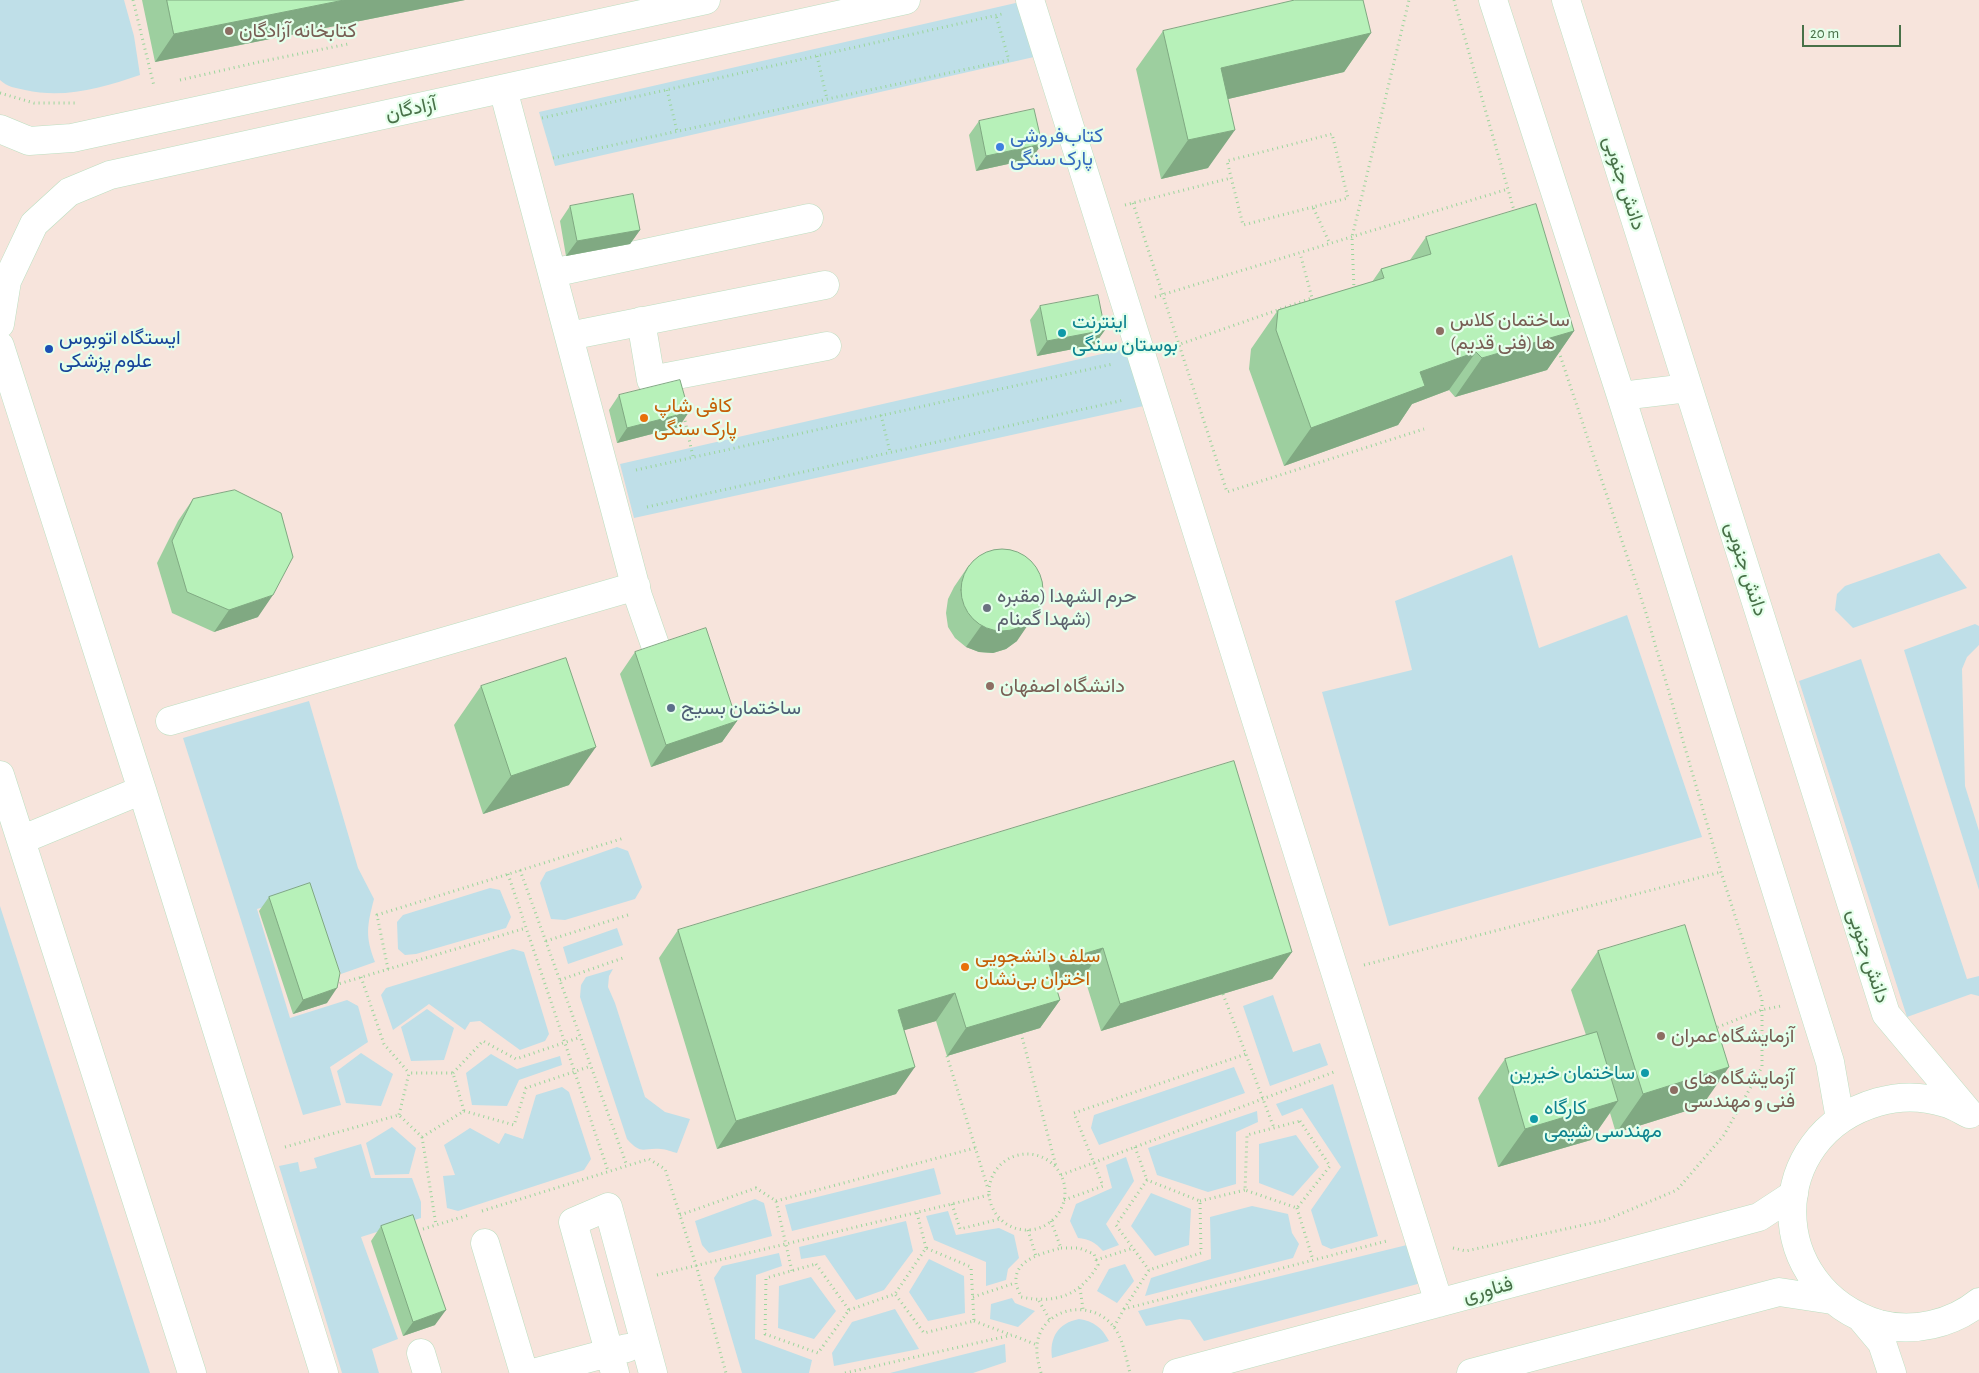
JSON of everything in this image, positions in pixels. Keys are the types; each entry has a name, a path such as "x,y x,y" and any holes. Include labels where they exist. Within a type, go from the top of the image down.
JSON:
{"lane":[{"path":"0,129 29,141 72,138 706,0"},
{"name":"آزادگان","path":"0,324 7,282 34,224 69,192 110,175 906,0"},
{"path":"1493,0 1621,396 1830,1062 1840,1119"},
{"name":"دانش جنوبی","path":"1566,0 1886,1014 1975,1118"},
{"path":"1031,2 1439,1303"},
{"path":"649,12 659,55"},
{"path":"503,89 636,586 660,662"},
{"path":"552,273 809,218"},
{"path":"569,336 826,285"},
{"path":"641,321 652,380 827,346"},
{"path":"0,346 142,790 324,1373"},
{"path":"1621,396 1688,388"},
{"path":"170,721 636,586"},
{"path":"0,775 192,1373"},
{"path":"21,840 142,790"},
{"path":"1975,1118 1945,1103 1918,1097 1891,1098 1864,1106 1840,1119 1824,1134 1810,1152 1799,1172 1794,1194 1792,1218 1796,1241 1803,1262 1816,1283 1832,1300 1861,1318 1889,1326 1917,1328 1945,1322 1971,1309 1979,1302"},
{"name":"فناوری","path":"1177,1373 1759,1217 1794,1194"},
{"path":"612,1363 573,1222 608,1207 653,1373"},
{"path":"485,1242 524,1373"},
{"path":"592,1289 628,1282"},
{"path":"1471,1373 1779,1292 1832,1300"},
{"path":"1861,1318 1882,1343 1892,1373"},
{"path":"533,1373 612,1363 645,1344"}],"path":[{"path":"133,0 154,86"},
{"path":"1354,299 1352,237 1409,0"},
{"path":"1454,0 1516,215"},
{"path":"512,124 996,16 1031,2"},
{"path":"523,164 1009,60 996,16"},
{"path":"173,82 356,42"},
{"path":"817,56 827,99"},
{"path":"148,88 164,84"},
{"path":"667,90 677,131"},
{"path":"0,92 34,103 79,103"},
{"path":"1332,134 1348,198 1313,207 1243,225 1227,161 1332,134"},
{"path":"1097,212 1231,178"},
{"path":"1126,306 1508,189"},
{"path":"1133,203 1227,492 1424,429"},
{"path":"1313,207 1330,244"},
{"path":"635,470 1142,357 1312,298 1300,253"},
{"path":"1124,1309 1406,1237 1466,1252 1606,1220 1677,1190 1724,1135 1762,1067 1762,1000 1722,872 1646,613 1556,343"},
{"path":"674,376 694,457"},
{"path":"646,508 1153,393"},
{"path":"882,415 890,452"},
{"path":"388,969 377,915 624,838"},
{"path":"520,870 627,1166"},
{"path":"1336,973 1722,872"},
{"path":"508,874 608,1171"},
{"path":"546,941 631,914"},
{"path":"330,987 526,928"},
{"path":"560,980 623,958"},
{"path":"361,977 384,1044 409,1072 454,1073 483,1041 516,1059 580,1037"},
{"path":"1223,994 1274,1128"},
{"path":"1708,1031 1761,1010 1810,999"},
{"path":"1021,1033 1057,1169"},
{"path":"1064,1200 1102,1186 1074,1113 1246,1054"},
{"path":"946,1056 988,1190 990,1202 1000,1219 1016,1229 1041,1228 1052,1221 1060,1211 1064,1200 1065,1187 1057,1169 1044,1157 1032,1154 1019,1154 1007,1159 998,1167 991,1178 988,1190"},
{"path":"422,1137 464,1112 514,1125 526,1088 591,1066"},
{"path":"1061,1175 1339,1070"},
{"path":"399,1115 409,1072"},
{"path":"454,1073 464,1112"},
{"path":"256,1155 399,1115"},
{"path":"399,1115 422,1137 436,1226"},
{"path":"1245,1190 1247,1135 1300,1121 1330,1166 1297,1208"},
{"path":"1135,1147 1148,1180 1200,1200 1245,1190 1297,1208"},
{"path":"776,1201 975,1148"},
{"path":"1148,1180 1116,1225 1149,1270"},
{"path":"680,1215 756,1188 776,1201 792,1271"},
{"path":"628,1282 989,1195"},
{"path":"1114,1327 1149,1270 1201,1253 1200,1200"},
{"path":"952,1204 960,1229 1000,1219"},
{"path":"1297,1208 1313,1260"},
{"path":"848,1310 816,1264 766,1278 765,1334 818,1353 848,1310 894,1294 926,1248 917,1213"},
{"path":"1052,1221 1060,1248"},
{"path":"1028,1230 1036,1256"},
{"path":"926,1248 971,1267 974,1321"},
{"path":"1060,1248 1079,1248 1094,1254 1098,1265 1092,1276 1080,1288 1061,1298 1039,1301 1022,1298 1016,1283 1017,1272 1026,1261 1036,1256 1060,1248"},
{"path":"1096,1260 1133,1248"},
{"path":"973,1297 1016,1283"},
{"path":"1080,1288 1083,1309"},
{"path":"894,1294 924,1332 974,1321 1037,1345"},
{"path":"1039,1301 1050,1320"},
{"path":"1040,1373 1037,1360 1037,1345 1041,1331 1050,1320 1063,1312 1083,1309 1091,1310 1104,1316 1114,1327 1130,1373"},
{"path":"845,1373 1012,1336"}],"shaded area":[{"name":"دانشگاه اصفهان","path":"0,0 1979,0 1979,1373 0,1373"},
{"path":"0,0 124,0 134,36 140,75 97,88 69,93 40,92 15,88 6,84 0,80"},
{"path":"1020,2 1034,57 555,166 539,112"},
{"path":"1128,348 1148,405 634,518 620,464"},
{"path":"1939,553 1967,588 1853,628 1835,610 1837,594 1845,586"},
{"path":"1512,555 1539,648 1627,615 1702,837 1389,926 1322,692 1412,670 1395,601"},
{"path":"1975,624 1979,626 1979,645 1967,657 1962,669 1965,786 1979,831 1979,890 1904,650"},
{"path":"1861,659 1967,979 1979,976 1979,996 1971,994 1907,1017 1799,681"},
{"path":"309,701 358,868 374,899 368,938 375,962 341,974 334,956 322,960 301,896 257,909 290,1018 347,1000 358,1006 368,1042 330,1067 341,1105 303,1115 183,738"},
{"path":"617,847 628,851 642,887 635,899 565,920 551,919 540,883 546,872"},
{"path":"490,888 500,890 511,917 506,928 416,954 405,955 398,949 397,922 403,915"},
{"path":"0,906 150,1373 0,1373"},
{"path":"617,928 623,945 568,964 563,947"},
{"path":"513,949 524,952 549,1034 545,1041 520,1050 480,1021 470,1022 465,1030 429,1004 393,1030 381,995 386,988"},
{"path":"613,969 609,976 608,987 615,1003 645,1097 665,1112 690,1119 677,1153 663,1149 643,1150 627,1139 580,997 581,985 586,977"},
{"path":"1273,995 1293,1052 1320,1043 1328,1065 1270,1086 1243,1006"},
{"path":"427,1009 454,1028 444,1060 411,1061 401,1027"},
{"path":"361,1053 393,1074 381,1106 346,1103 337,1071"},
{"path":"491,1054 517,1069 560,1056 562,1065 519,1080 507,1106 472,1105 466,1073"},
{"path":"1234,1067 1245,1093 1099,1145 1091,1128 1094,1115"},
{"path":"1333,1084 1378,1236 1331,1249 1322,1245 1311,1210 1341,1167 1302,1108 1282,1116 1276,1104"},
{"path":"562,1087 569,1092 591,1159 584,1170 458,1211 447,1208 443,1176 455,1175 444,1145 470,1128 499,1144 505,1133 523,1139 536,1095"},
{"path":"1257,1111 1258,1122 1236,1132 1236,1184 1208,1192 1157,1175 1148,1148"},
{"path":"392,1127 416,1148 409,1174 375,1175 366,1143"},
{"path":"1296,1135 1319,1167 1293,1196 1259,1183 1259,1144"},
{"path":"361,1144 371,1178 412,1178 421,1202 421,1218 361,1237 398,1339 372,1349 379,1373 342,1373 279,1166 298,1162 300,1172 317,1168 314,1158"},
{"path":"1126,1157 1134,1181 1106,1224 1119,1245 1103,1251 1092,1242 1078,1238 1070,1221 1076,1204 1112,1188 1106,1165"},
{"path":"934,1168 941,1194 792,1231 785,1205"},
{"path":"1151,1193 1191,1209 1189,1245 1155,1256 1131,1226"},
{"path":"755,1199 764,1203 772,1236 709,1253 702,1245 695,1221"},
{"path":"1252,1206 1288,1214 1292,1233 1299,1244 1293,1258 1145,1296 1151,1278 1211,1259 1210,1217"},
{"path":"948,1211 956,1235 999,1228 1014,1235 1019,1258 1008,1269 1006,1280 986,1286 986,1262 934,1240 926,1216"},
{"path":"906,1221 913,1251 884,1290 856,1300 825,1255 801,1259 799,1247"},
{"path":"1415,1243 1425,1282 1204,1341 1190,1320 1180,1319 1146,1326 1138,1311"},
{"path":"779,1253 782,1266 756,1275 755,1339 812,1360 809,1373 742,1373 714,1278 722,1266"},
{"path":"929,1259 964,1276 965,1313 928,1321 909,1292"},
{"path":"1125,1264 1134,1281 1117,1303 1097,1291 1109,1269"},
{"path":"811,1277 836,1311 814,1339 778,1328 779,1286"},
{"path":"1012,1298 1015,1303 1035,1311 1018,1327 990,1319 991,1304"},
{"path":"895,1309 919,1349 834,1366 832,1353 852,1322"},
{"path":"1079,1319 1089,1321 1097,1326 1109,1341 1052,1358 1052,1344 1056,1333 1066,1324"},
{"path":"1005,1344 1006,1362 973,1373 890,1373"}],"building":[{"path":"167,0 344,0 174,34"},
{"path":"1295,0 1363,0 1371,33 1221,68 1235,130 1188,140 1163,31"},
{"path":"1034,109 1042,144 986,156 979,121"},
{"path":"633,194 640,230 577,241 570,206"},
{"path":"1536,204 1574,331 1482,358 1476,352 1420,372 1425,386 1311,428 1276,330 1278,310 1384,278 1381,269 1431,254 1426,237"},
{"path":"1098,295 1105,330 1047,341 1040,306"},
{"path":"680,380 689,412 627,428 619,395"},
{"path":"235,490 281,513 293,557 273,595 229,610 187,592 172,541 193,499"},
{"path":"1002,549 1018,552 1031,561 1040,574 1043,590 1040,606 1031,619 1018,628 1002,631 986,628 973,619 964,606 961,590 964,574 973,561 986,552"},
{"name":"ساختمان بسیج","path":"706,628 737,721 666,745 635,652"},
{"path":"566,658 596,747 511,776 481,686"},
{"name":"سلف دانشجویی اختران بی‌نشان","path":"1234,761 1292,952 1120,1004 1103,948 1049,964 1060,1000 966,1028 955,993 898,1010 915,1067 736,1121 678,930"},
{"path":"310,883 340,973 337,988 303,1000 269,897"},
{"path":"1685,925 1729,1067 1643,1094 1598,951"},
{"path":"1597,1032 1618,1101 1525,1129 1505,1059"},
{"path":"413,1215 446,1310 413,1322 381,1226"}],"place":[{"name":"کتابخانه آزادگان","path":"229,31"},
{"name":"کتاب‌فروشی پارک سنگی","path":"1000,147"},
{"name":"ساختمان کلاس ها (فنی قدیم)","path":"1440,331"},
{"name":"اینترنت بوستان سنگی","path":"1062,333"},
{"name":"ایستگاه اتوبوس علوم پزشکی","path":"49,349"},
{"name":"کافی شاپ پارک سنگی","path":"644,418"},
{"name":"حرم الشهدا (مقبره شهدا گمنام)","path":"987,608"},
{"name":"دانشگاه اصفهان","path":"990,686"},
{"name":"ساختمان بسیج","path":"671,708"},
{"name":"سلف دانشجویی اختران بی‌نشان","path":"965,967"},
{"name":"آزمایشگاه عمران","path":"1661,1036"},
{"name":"ساختمان خیرین","path":"1645,1073"},
{"name":"آزمایشگاه های فنی و مهندسی","path":"1674,1090"},
{"name":"کارگاه مهندسی شیمی","path":"1534,1119"}]}
